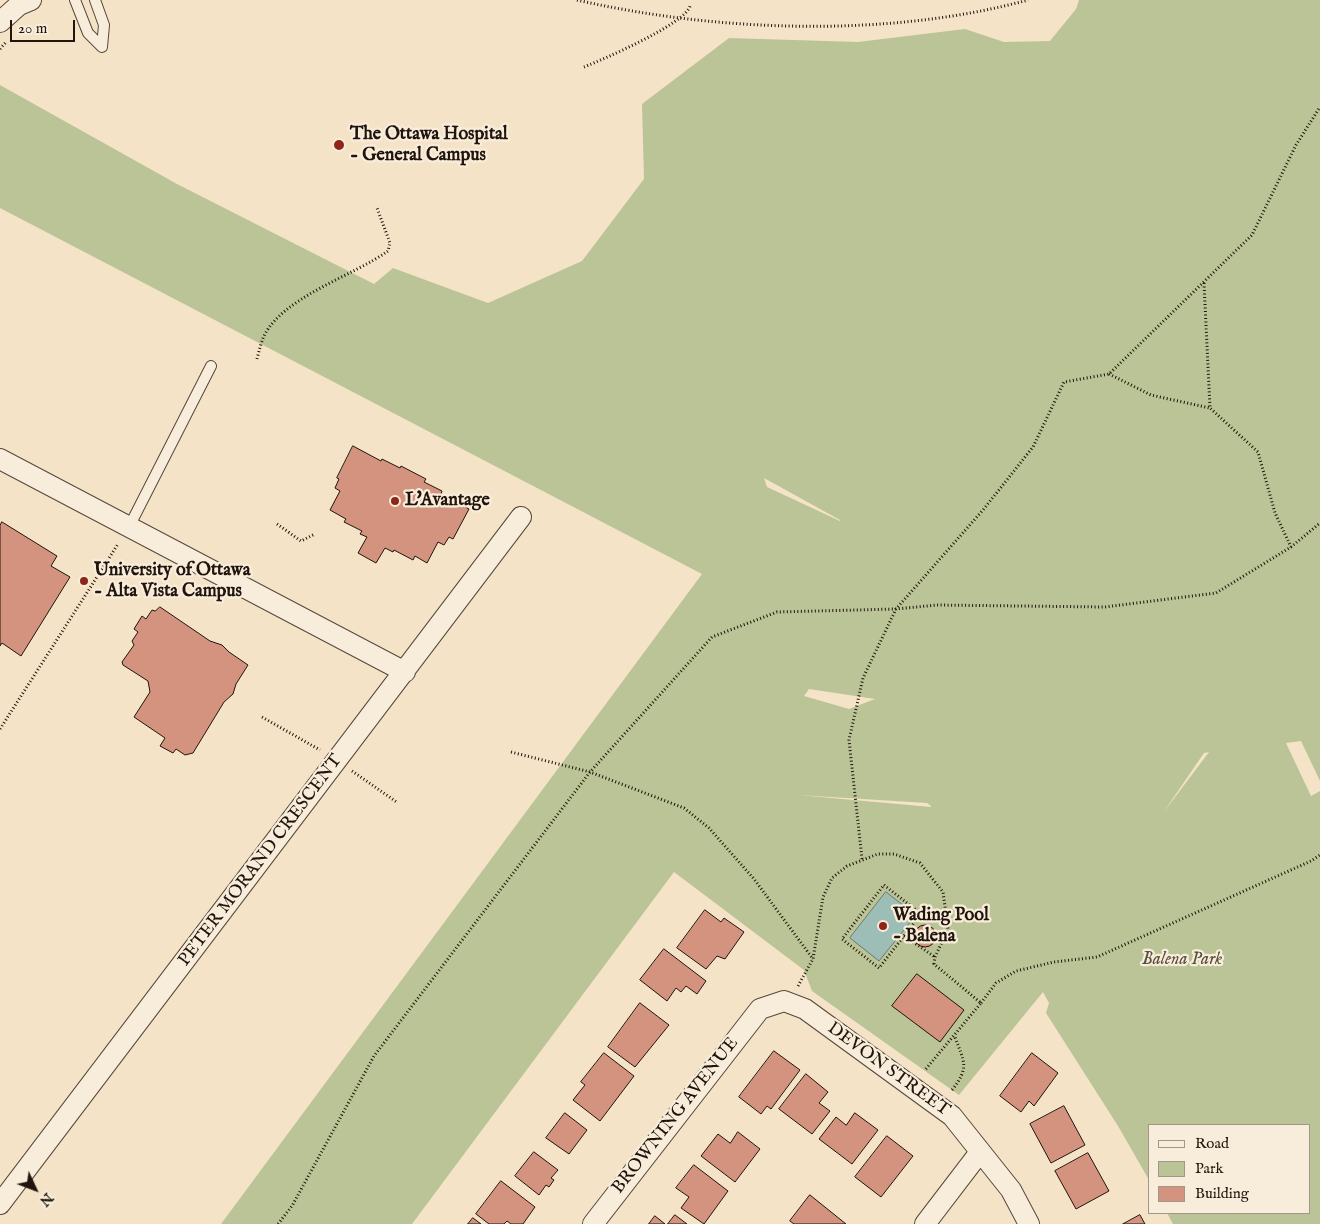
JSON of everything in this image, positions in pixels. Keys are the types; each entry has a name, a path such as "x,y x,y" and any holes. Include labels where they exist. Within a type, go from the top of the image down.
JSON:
{"street":[{"path":"0,22 19,5 31,0"},
{"path":"0,459 405,672"},
{"name":"PETER MORAND CRESCENT","path":"0,1204 521,518"},
{"name":"BROWNING AVENUE","path":"593,1224 760,1009 784,1001"},
{"name":"DEVON STREET","path":"784,1001 805,1009 952,1116 1011,1190 1029,1224"},
{"path":"924,1224 980,1152"}],"lane":[{"path":"75,0 88,33 102,47 104,25 95,0"},
{"path":"129,527 211,366"}],"path":[{"path":"578,0 620,10 679,18 815,27 928,18 1028,0"},
{"path":"584,67 626,49 679,18 688,11 690,6"},
{"path":"862,859 849,740 863,678 896,609 983,510 1033,447 1064,382 1109,374 1252,235 1296,145 1320,107"},
{"path":"257,359 264,336 281,314 332,281 388,251 390,242 377,208"},
{"path":"1204,282 1210,408"},
{"path":"1109,374 1151,395 1210,408 1258,452 1275,513 1291,547"},
{"path":"278,1224 292,1206 374,1056 590,772 712,638 777,612 938,606 1105,607 1216,593 1291,547 1320,523"},
{"path":"277,524 301,541 315,534"},
{"path":"0,729 129,527"},
{"path":"262,717 279,725 337,761 398,804"},
{"path":"511,752 590,772 684,808 709,828 754,879 813,959"},
{"path":"784,1001 802,983 813,959 823,897 832,878 847,866 878,854 906,857 920,863 943,892 948,929 934,957 934,964 981,1003"},
{"path":"911,1086 996,984 1016,971 1054,962 1097,958 1311,861 1320,855"},
{"path":"884,885 921,914 904,936 879,968 842,939 884,885"},
{"path":"904,936 934,957"},
{"path":"939,1106 964,1075 964,1060 954,1036"}],"green space":[{"name":"Balena Park","path":"1079,0 1320,0 1320,781 1301,741 1286,743 1311,796 1320,791 1320,1224 1173,1224 1168,1214 1310,1214 1310,1124 1148,1124 1148,1178 1118,1126 1046,1013 1049,1003 1043,992 959,1095 812,991 804,970 674,872 412,1224 221,1224 702,574 0,208 0,85 177,184 374,284 393,268 488,303 582,261 644,179 642,104 729,38 858,42 965,29 1004,42 1050,41 1076,9","holes":["764,478 840,520 840,521 767,487","809,689 875,699 849,709 804,696","1209,752 1163,813 1204,753","798,795 927,803 931,807"]}],"water":[{"name":"Wading Pool - Balena","path":"886,892 916,915 879,961 850,938"}],"building":[{"name":"L'Avantage","path":"353,446 381,461 382,459 400,468 401,466 426,479 424,482 442,491 441,494 469,509 453,539 449,537 444,545 438,542 427,563 415,556 413,560 394,550 393,552 385,548 376,563 358,553 367,537 360,534 362,531 344,522 346,519 330,510 340,491 335,488 339,479 337,478"},
{"path":"2,522 57,556 51,566 70,577 21,656 2,643 0,646 0,526"},
{"path":"160,607 210,641 222,645 248,665 236,684 233,694 224,702 193,753 185,755 176,749 173,753 160,746 165,738 134,717 150,692 148,681 123,665 122,662 134,645 132,641 138,632 134,629 142,616 146,619 152,610 155,611"},
{"path":"705,910 721,922 724,918 744,932 725,959 717,956 706,969 677,948"},
{"path":"925,925 933,928 936,936 933,944 925,947 917,944 914,936 917,928"},
{"path":"664,949 706,981 697,994 686,986 681,992 676,988 667,1001 640,980"},
{"path":"917,974 964,1010 940,1042 892,1006"},
{"path":"640,1003 669,1025 635,1067 608,1047"},
{"path":"774,1051 800,1070 771,1109 767,1106 761,1114 739,1097"},
{"path":"604,1053 634,1076 600,1121 573,1100 585,1085 581,1082"},
{"path":"1032,1053 1058,1073 1034,1106 1029,1101 1021,1112 1000,1096"},
{"path":"806,1074 828,1092 819,1103 830,1111 812,1134 779,1109"},
{"path":"1064,1106 1085,1145 1051,1163 1030,1124"},
{"path":"565,1113 587,1130 569,1154 546,1138"},
{"path":"855,1113 878,1130 852,1164 819,1139 836,1117 846,1125"},
{"path":"738,1132 760,1149 735,1182 701,1156 718,1134 730,1143"},
{"path":"887,1136 913,1156 881,1197 855,1177"},
{"path":"534,1152 558,1170 551,1178 554,1180 549,1187 546,1185 539,1195 515,1176"},
{"path":"1088,1153 1109,1191 1076,1209 1055,1171"},
{"path":"694,1165 728,1191 704,1224 681,1208 689,1197 676,1188"},
{"path":"501,1181 535,1207 523,1224 511,1224 507,1221 504,1224 489,1224 476,1214"},
{"path":"810,1195 846,1224 794,1224 790,1221"},
{"path":"675,1215 687,1224 668,1224"},
{"path":"1140,1215 1145,1224 1123,1224"},
{"path":"655,1216 665,1224 649,1224"},
{"path":"473,1218 481,1224 468,1224"}],"place":[{"name":"The Ottawa Hospital - General Campus","path":"339,145"},
{"name":"L'Avantage","path":"395,501"},
{"name":"University of Ottawa - Alta Vista Campus","path":"84,581"},
{"name":"Wading Pool - Balena","path":"883,926"}]}
